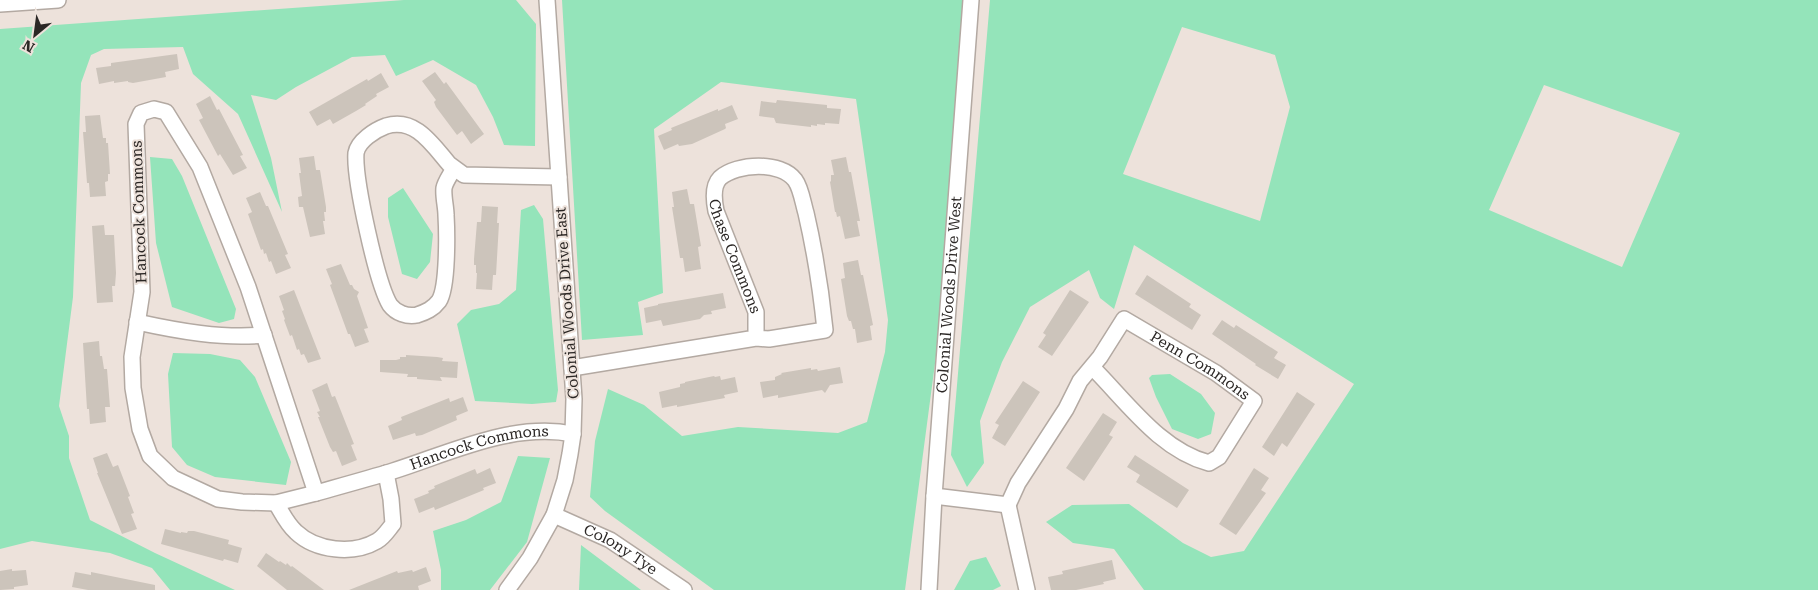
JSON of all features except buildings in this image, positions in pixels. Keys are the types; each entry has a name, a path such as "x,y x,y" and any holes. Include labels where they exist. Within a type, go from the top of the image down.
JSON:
{"street":[{"path":"0,4 58,0"},
{"name":"Colonial Woods Drive East","path":"507,590 530,558 554,514 565,480 573,434 574,399 547,0"},
{"name":"Colonial Woods Drive West","path":"929,590 934,496 971,0"},
{"name":"Hancock Commons","path":"316,493 248,287 200,167 166,112 154,110 141,113 136,124 142,292 132,357 133,388 140,429 150,456 173,478 218,499 276,503 316,493 386,473 486,441 525,433 555,430 573,434"},
{"path":"454,168 444,188 448,245 440,300 430,311 414,316 402,314 391,305 372,251 359,182 356,152 363,141 377,129 394,124 409,126 422,133 449,164 464,175 559,177"},
{"name":"Chase Commons","path":"572,368 756,338 769,339 824,330 819,277 813,244 803,201 795,180 776,168 756,165 735,170 720,178 715,187 714,200 716,211 756,312 756,338"},
{"name":"Penn Commons","path":"1008,505 1018,483 1066,409 1080,381 1092,367 1124,319 1216,374 1254,401 1219,458 1209,463 1194,459 1169,445 1149,427 1092,367"},
{"path":"137,322 240,337 264,335"},
{"path":"276,503 296,533 311,542 342,550 358,549 378,541 393,524 386,473"},
{"path":"934,496 1008,505 1027,590"},
{"name":"Colony Tye","path":"554,514 610,540 684,590"}],"green space":[{"path":"404,0 516,0 536,24 535,146 504,145 493,117 476,85 433,60 396,76 385,55 352,57 276,100 251,95 271,158 282,212 238,114 193,74 183,47 104,49 91,55 81,83 73,297 59,406 69,436 69,458 90,520 235,590 170,590 152,568 110,553 32,541 0,549 0,29"},
{"path":"562,0 963,0 943,303 905,590 714,590 605,511 590,497 595,441 608,389 644,405 682,436 738,427 838,433 867,422 885,352 888,320 856,99 721,82 654,129 663,293 638,302 643,335 582,340"},
{"path":"990,0 1818,0 1818,590 1144,590 1114,549 1073,543 1046,522 1072,505 1129,504 1183,543 1211,557 1244,551 1354,384 1134,245 1114,309 1100,298 1089,270 1030,307 1002,362 980,421 984,463 967,487 951,455","holes":["1182,27 1275,55 1290,107 1260,221 1123,174","1544,85 1680,133 1622,267 1489,210"]},
{"path":"150,157 172,159 182,176 236,309 234,319 219,323 172,307 156,243"},
{"path":"403,188 433,234 430,262 417,279 402,274 388,217 388,198"},
{"path":"534,205 543,219 558,390 556,402 532,404 475,401 457,324 471,310 499,304 516,290 521,210"},
{"path":"173,353 210,354 240,360 255,377 291,462 286,485 215,477 187,465 172,447 168,374"},
{"path":"1170,374 1201,394 1215,413 1211,434 1198,439 1172,429 1149,378 1152,375"},
{"path":"518,456 550,458 527,542 490,590 441,590 441,570 433,531 466,520 501,502"},
{"path":"581,545 641,590 579,590"},
{"path":"986,557 1001,586 993,590 954,590 970,561"}]}
